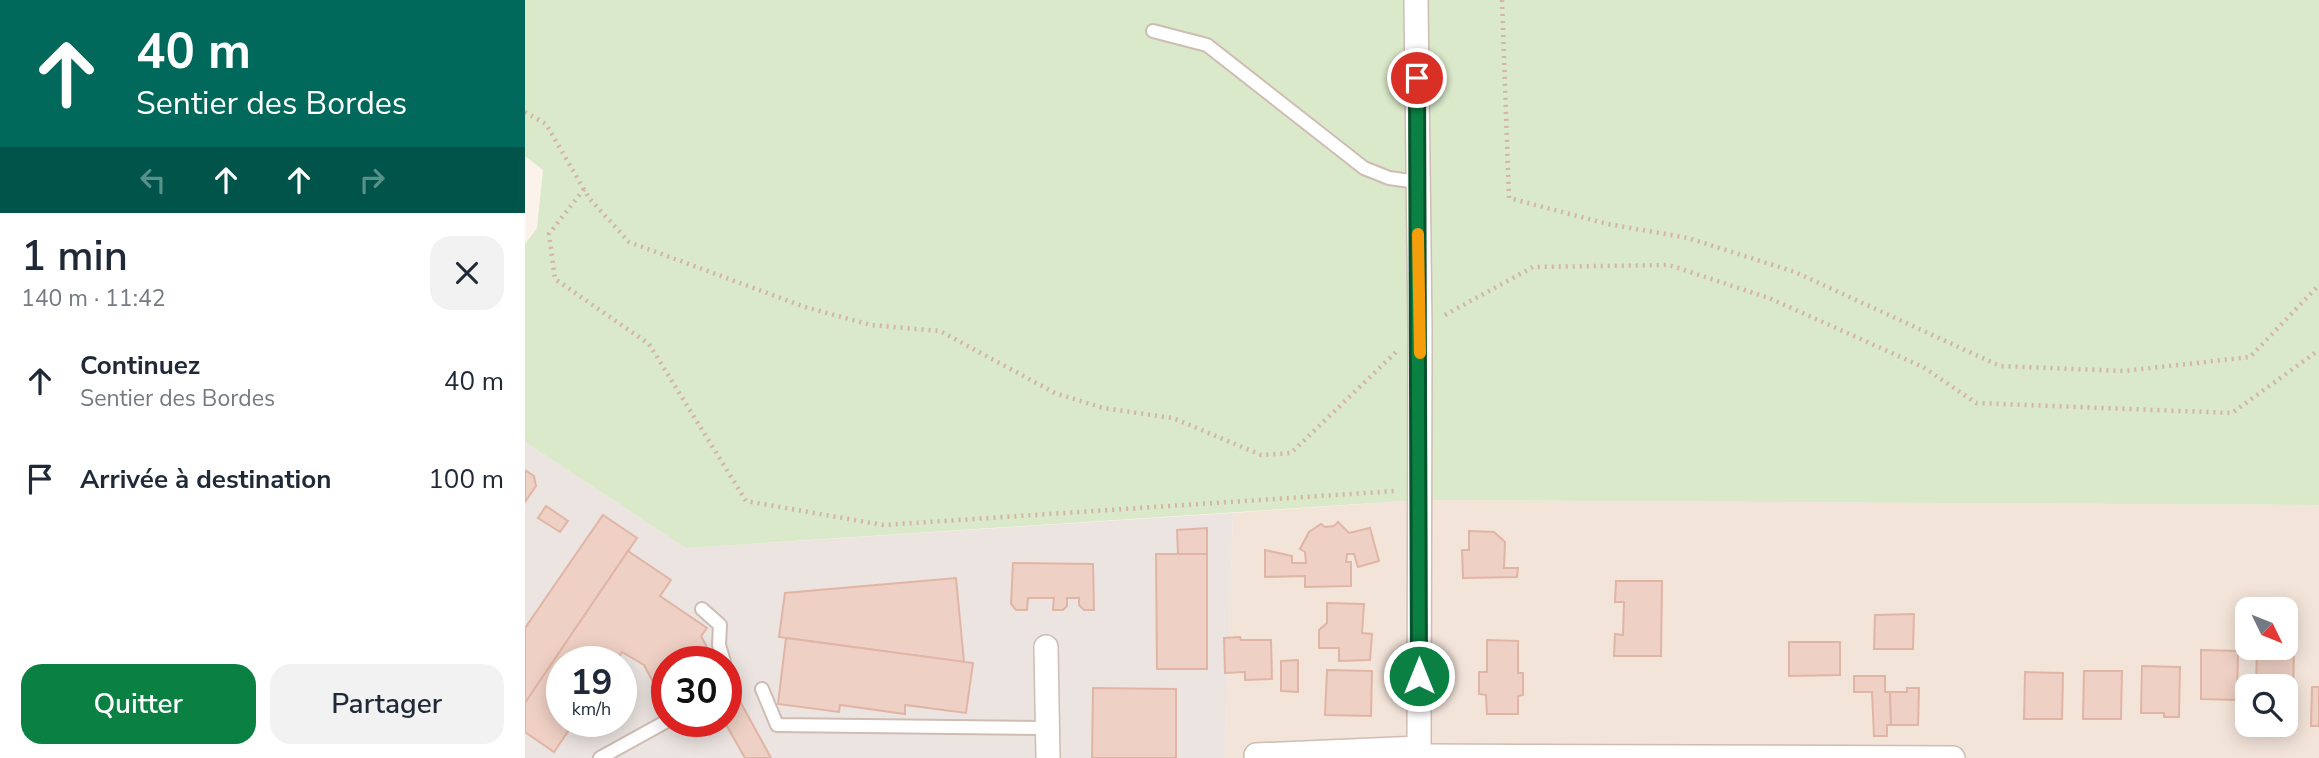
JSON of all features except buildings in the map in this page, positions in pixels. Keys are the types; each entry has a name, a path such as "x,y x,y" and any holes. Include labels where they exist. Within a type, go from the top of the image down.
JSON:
{"street":[{"path":"1416,0 1420,330 1419,754"},
{"path":"1046,647 1048,758"},
{"path":"1256,755 1953,758"}],"lane":[{"path":"1153,31 1207,45 1364,168 1388,178 1418,182"},
{"path":"702,609 720,625 719,646"},
{"path":"762,689 777,725 1048,729"},
{"path":"600,758 651,730"}],"path":[{"path":"1502,0 1509,198 1608,224 1688,238 1795,272 2000,366 2125,372 2250,357 2319,285"},
{"path":"525,112 546,124 584,190 629,242 805,307 871,325 940,331 1055,393 1103,408 1173,418 1261,455 1290,453 1420,330 1533,267 1669,265 1769,298 1923,367 1976,403 2232,413 2319,350"},
{"path":"584,190 549,234 555,279 649,344 746,501 883,524 1420,495"}],"shaded area":[{"path":"525,442 686,548 1233,513 1225,758 525,758"},
{"path":"1420,500 2319,505 2319,758 1225,758 1233,513"}],"green space":[{"path":"525,0 2319,0 2319,505 1420,500 686,548 525,442 525,244 537,228 543,170 525,156"}],"slow traffic":[{"path":"1418,234 1420,353"}],"route":[{"path":"1417,78 1420,330 1419,676"}]}
